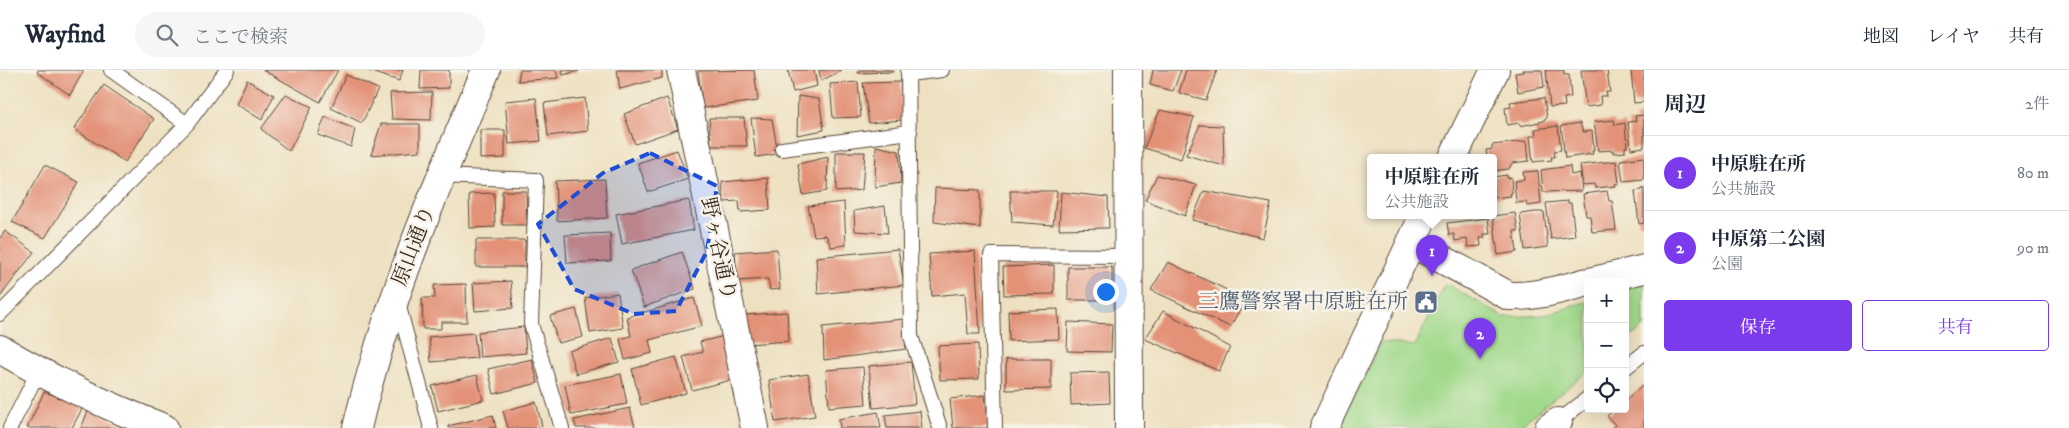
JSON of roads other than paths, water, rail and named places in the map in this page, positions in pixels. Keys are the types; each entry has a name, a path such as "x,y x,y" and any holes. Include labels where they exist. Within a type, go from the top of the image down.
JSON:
{"street":[{"name":"原山通り","path":"357,428 396,295 441,176 486,70"},
{"name":"野ヶ谷通り","path":"681,70 755,428"},
{"path":"1128,70 1129,428"},
{"path":"1454,154 1496,70"},
{"path":"1324,428 1422,219"},
{"path":"1411,242 1509,296 1542,294 1584,283"},
{"path":"1605,278 1644,269"},
{"path":"0,349 38,372 138,423 164,428"}],"lane":[{"path":"110,70 187,124"},
{"path":"0,314 187,124 227,70"},
{"path":"940,428 911,336 908,72 942,70"},
{"path":"782,149 910,132"},
{"path":"441,176 536,180 531,324 562,428"},
{"path":"995,428 991,255 1128,256"},
{"path":"396,295 431,428"},
{"path":"1629,365 1644,353"},
{"path":"10,428 38,372"},
{"path":"1557,426 1584,402"}],"place":[{"name":"中原駐在所","path":"1432,276"},
{"name":"三鷹警察署中原駐在所","path":"1426,302"},
{"name":"中原第二公園","path":"1480,359"}]}
